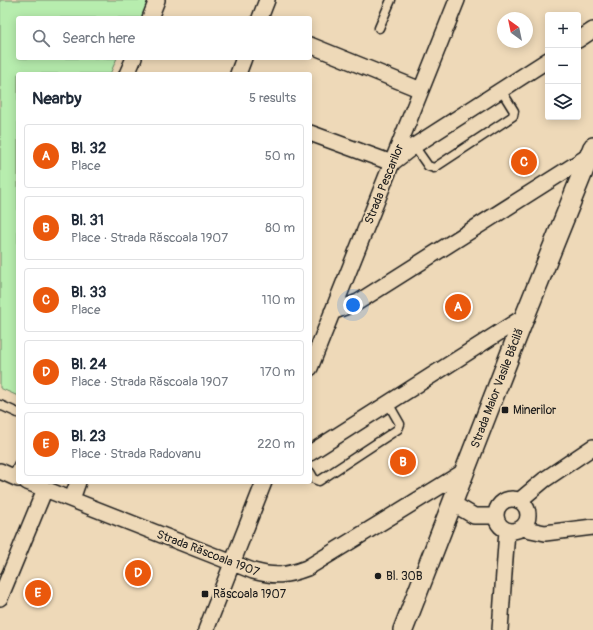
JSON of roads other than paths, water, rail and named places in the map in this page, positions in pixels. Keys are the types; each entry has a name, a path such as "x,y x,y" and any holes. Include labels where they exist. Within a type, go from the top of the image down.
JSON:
{"street":[{"path":"151,16 158,0"},
{"path":"261,16 267,0"},
{"name":"Strada Pescarilor","path":"312,363 457,0"},
{"path":"581,38 593,30"},
{"path":"312,46 421,90"},
{"path":"129,72 133,60"},
{"path":"239,72 243,60"},
{"path":"312,134 392,163 414,146 545,62"},
{"path":"332,312 358,302 592,151"},
{"name":"Strada Maior Vasile Băcilă","path":"403,630 525,316 592,151"},
{"path":"312,452 525,316"},
{"path":"519,501 544,480 593,447"},
{"name":"Strada Răscoala 1907","path":"34,484 232,563 271,576 288,575 307,568 465,471"},
{"path":"72,499 77,484"},
{"path":"206,630 263,484"},
{"path":"0,598 45,489"},
{"path":"500,630 514,529 528,520 527,509 519,501 508,500 503,502 497,511 496,516 500,525 514,529 545,533 593,527"},
{"path":"452,503 474,516 496,516"}],"lane":[{"path":"379,28 391,0"},
{"path":"414,146 428,166 434,168 513,116 514,110 501,90"},
{"path":"312,476 314,479 319,481 398,429 400,424 388,403"},
{"path":"0,406 16,412"}],"place":[{"name":"Bl. 33","path":"524,162"},
{"name":"Bl. 32","path":"458,307"},
{"name":"Minerilor","path":"505,410"},
{"name":"Bl. 31","path":"403,462"},
{"name":"Bl. 24","path":"138,573"},
{"name":"Bl. 30B","path":"378,576"},
{"name":"Bl. 23","path":"38,593"},
{"name":"Răscoala 1907","path":"205,594"}]}
